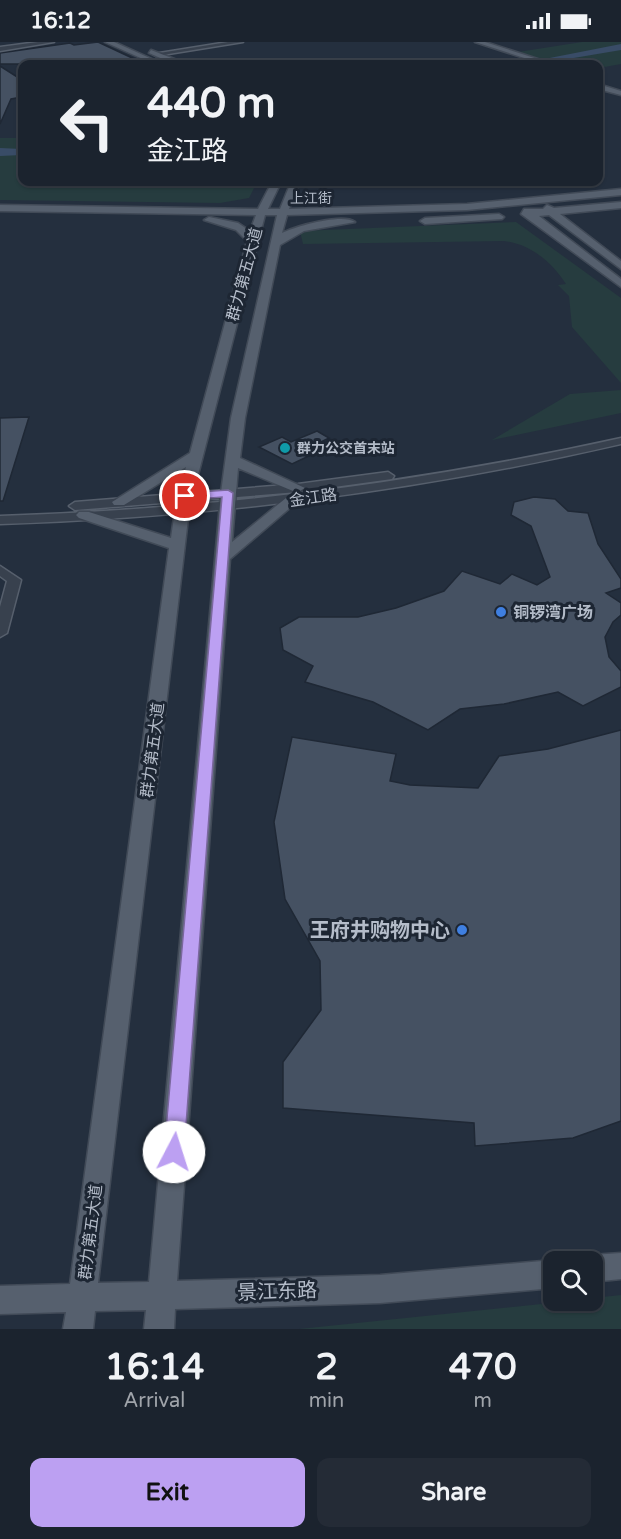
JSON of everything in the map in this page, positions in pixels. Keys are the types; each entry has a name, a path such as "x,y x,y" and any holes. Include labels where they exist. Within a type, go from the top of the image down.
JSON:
{"main road":[{"path":"108,42 150,60"},
{"path":"118,42 159,60"},
{"path":"129,42 170,60"},
{"path":"476,44 536,60"},
{"path":"476,44 520,60"},
{"path":"603,82 621,87"},
{"path":"603,88 621,93"},
{"name":"上江街","path":"281,216 517,203 621,192"},
{"path":"210,215 252,206 275,194 304,206 345,212"},
{"name":"上江街","path":"0,217 210,215 275,194 281,216"},
{"name":"群力第五大道","path":"159,1329 227,500 238,418 281,216 275,194"},
{"name":"群力第五大道","path":"78,1329 184,503 253,242 275,194"},
{"path":"538,201 621,266"},
{"path":"517,203 520,215 621,284"},
{"path":"409,222 520,215 621,205"},
{"name":"上江街","path":"0,208 210,215"},
{"path":"210,215 238,225 248,232 253,242"},
{"name":"上江街","path":"281,216 376,222"},
{"path":"275,244 284,235 301,228 350,222"},
{"path":"119,502 196,455"},
{"path":"223,557 295,494 232,460"},
{"path":"84,516 178,546"},
{"path":"603,1268 621,1266"},
{"name":"景江东路","path":"0,1300 380,1289 543,1275"}],"street":[{"path":"0,49 51,42"},
{"path":"156,54 240,42"},
{"name":"金江路","path":"295,494 474,463 621,432"},
{"name":"金江路","path":"0,520 84,516 184,503 295,494 486,470 621,441"},
{"name":"金江路","path":"0,512 119,502 184,503"},
{"path":"0,570 14,580 0,633"}],"green space":[{"path":"582,42 621,42 621,64 603,67 603,60 546,60 518,52"},
{"path":"0,138 18,138 18,186 255,186 249,198 220,203 0,200"},
{"path":"516,222 621,298 621,383 572,327 569,296 558,285 566,284 540,255 523,246 504,241 303,244 300,231"},
{"path":"621,390 621,413 492,440 570,394"},
{"path":"621,1295 621,1329 299,1329 543,1304 543,1311 603,1311 603,1297"}],"building":[{"path":"98,42 136,60 18,60 18,64 0,64 0,53 70,43 74,45"},
{"path":"0,66 18,77 18,98 11,99 0,124"},
{"path":"29,417 3,501 0,501 0,418"},
{"name":"群力公交首末站","path":"317,431 329,438 305,450 311,455 292,464 259,447 282,437 291,442"},
{"name":"铜锣湾广场","path":"534,497 555,499 568,511 588,513 598,544 621,579 621,588 606,593 621,603 621,615 613,622 605,637 609,657 621,671 621,687 583,706 558,692 504,704 460,709 428,730 373,702 305,682 313,666 283,650 280,628 299,617 358,617 396,608 444,591 462,571 500,584 512,574 537,585 550,577 531,526 511,515 514,502"},
{"name":"王府井购物中心","path":"621,730 621,1121 573,1138 475,1146 474,1123 283,1108 283,1062 321,1010 320,961 285,899 274,822 292,737 396,754 390,781 410,785 478,788 499,756 548,749"}],"waterway":[{"path":"547,60 621,47"},
{"path":"0,152 18,152"}],"place":[{"name":"群力公交首末站","path":"285,448"},
{"name":"铜锣湾广场","path":"501,612"},
{"name":"王府井购物中心","path":"462,930"}],"route":[{"path":"174,1152 228,493 185,496"}]}
